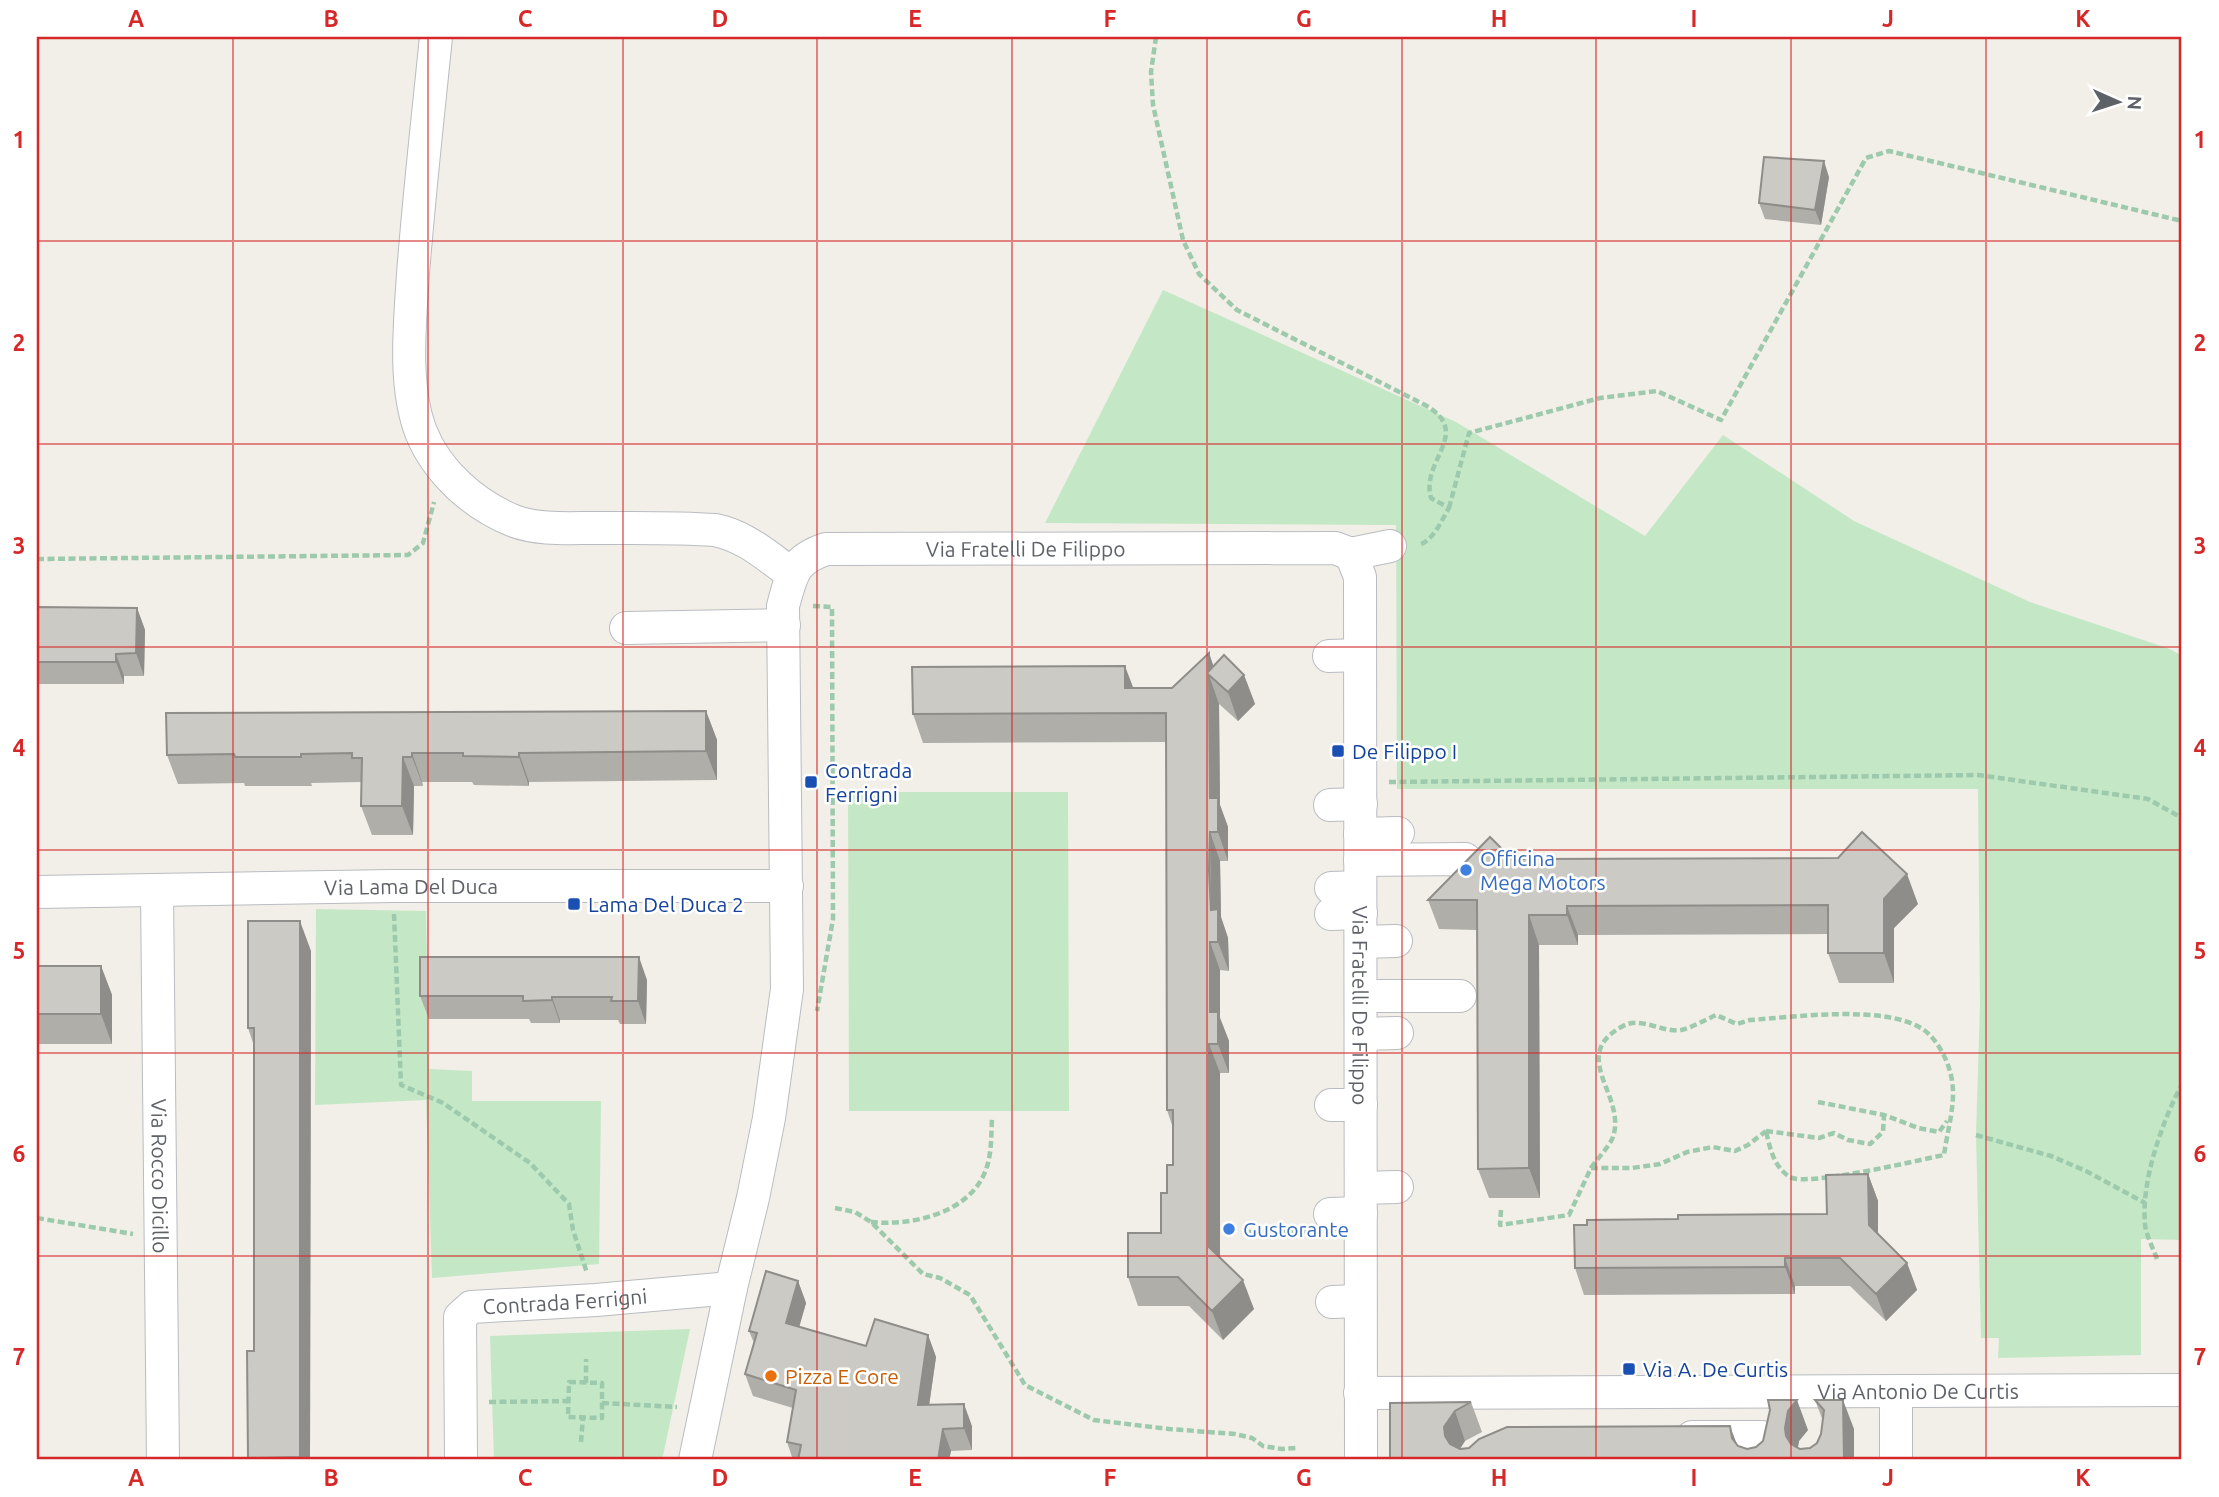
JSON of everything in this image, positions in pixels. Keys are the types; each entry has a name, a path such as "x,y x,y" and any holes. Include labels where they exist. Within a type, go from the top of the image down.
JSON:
{"street":[{"path":"436,37 418,210 410,321 410,383 421,431 435,459 449,476 484,506 516,522 550,528 715,530 751,544 792,575 783,616 787,989 753,1198 695,1460"},
{"name":"Via Fratelli De Filippo","path":"792,575 807,555 826,549 1335,548 1351,554 1390,546"},
{"name":"Via Fratelli De Filippo","path":"1351,554 1360,577 1360,655 1352,863 1362,996 1361,1034 1346,1116 1351,1205 1346,1301 1360,1393 1361,1460"},
{"path":"626,628 783,616"},
{"path":"1329,656 1360,655"},
{"path":"1352,863 1398,833"},
{"path":"1352,863 1465,859 1466,873"},
{"path":"1352,863 1396,941"},
{"name":"Via Lama Del Duca","path":"37,892 392,886 787,886"},
{"name":"Via Rocco Dicillo","path":"157,891 163,1460"},
{"path":"1362,996 1460,996"},
{"path":"1361,1034 1397,1033"},
{"path":"1351,1205 1397,1187"},
{"name":"Contrada Ferrigni","path":"461,1460 460,1317 471,1307 596,1300 731,1288"},
{"name":"Via Antonio De Curtis","path":"1360,1393 2182,1390"},
{"path":"1896,1392 1896,1460"},
{"path":"1657,1437 1762,1437 1759,1460"}],"path":[{"path":"1156,37 1151,72 1153,105 1183,240 1199,274 1237,310 1439,413 1445,422 1446,442 1432,469 1428,486 1432,498 1449,508"},
{"path":"1390,546 1426,542 1449,508 1469,433 1600,398 1657,391 1721,420 1866,158 1889,151 2182,221"},
{"path":"37,559 408,555 423,543 434,500 449,476"},
{"path":"783,616 832,607 833,919 816,1015"},
{"path":"1352,863 1978,775 2148,799 2182,818"},
{"path":"392,886 401,1085 443,1103 530,1163 569,1204 573,1230 596,1300"},
{"path":"1501,1210 1500,1225 1569,1215 1591,1168 1613,1137 1611,1101 1598,1066 1598,1052 1606,1038 1625,1024 1640,1023 1680,1030 1716,1015 1737,1024 1750,1020 1835,1015 1887,1017 1913,1024 1927,1032 1947,1063 1952,1080 1953,1099 1944,1155 1806,1180 1793,1179 1782,1170 1771,1154 1766,1131"},
{"path":"2157,1259 2145,1226 2146,1203 2156,1142 2182,1087"},
{"path":"1818,1102 1884,1115 1918,1128 1939,1132 1949,1118"},
{"path":"1591,1168 1632,1168 1660,1164 1688,1152 1713,1147 1735,1151 1766,1131 1819,1138 1834,1133 1848,1140 1870,1144 1883,1132 1884,1115"},
{"path":"871,1222 890,1224 925,1217 946,1211 967,1198 984,1175 991,1152 992,1118"},
{"path":"1976,1135 2051,1156 2146,1203"},
{"path":"835,1208 855,1212 871,1222 923,1274 940,1278 970,1295 1025,1385 1094,1420 1235,1434 1252,1438 1263,1446 1296,1448"},
{"path":"37,1218 160,1239"},
{"path":"586,1359 586,1383"},
{"path":"569,1382 602,1383 602,1418 568,1418 569,1401 569,1382"},
{"path":"459,1402 569,1401"},
{"path":"602,1403 706,1409"},
{"path":"582,1442 583,1418"}],"green space":[{"path":"1163,290 1456,422 1645,536 1723,435 1854,521 2030,602 2170,649 2182,656 2182,1240 2141,1239 2141,1355 1998,1358 1999,1338 1981,1338 1976,1135 1980,1004 1978,789 1397,789 1396,525 1045,523"},
{"path":"848,792 1068,792 1069,1111 849,1111"},
{"path":"316,909 426,911 429,1069 472,1071 472,1101 601,1101 599,1264 432,1278 426,1100 315,1105"},
{"path":"690,1329 662,1460 494,1460 490,1336"}],"building":[{"path":"1764,157 1824,161 1815,210 1759,203"},
{"path":"37,607 137,608 136,653 116,654 116,662 37,662"},
{"path":"1209,653 1209,671 1224,655 1244,675 1228,692 1209,675 1210,798 1218,798 1218,832 1210,832 1211,910 1218,909 1218,942 1210,942 1210,1012 1218,1012 1218,1044 1209,1044 1209,1247 1243,1280 1212,1311 1178,1277 1128,1277 1128,1233 1161,1233 1161,1193 1167,1193 1167,1165 1173,1165 1173,1110 1167,1110 1166,713 913,714 912,667 1125,666 1125,688 1172,688"},
{"path":"706,711 706,751 519,753 519,757 412,753 412,757 403,757 402,806 361,806 362,758 352,758 352,753 301,754 301,757 167,755 166,713"},
{"path":"1862,832 1907,874 1884,899 1884,953 1828,953 1828,905 1567,906 1567,915 1529,915 1529,1168 1478,1169 1477,900 1428,900 1490,837 1512,859 1838,858"},
{"path":"248,921 300,921 300,1457 248,1458 247,1351 254,1351 254,1028 248,1028"},
{"path":"420,957 639,957 638,1001 611,1001 612,997 552,997 552,1000 523,1001 523,996 420,996"},
{"path":"37,966 101,966 101,1014 37,1014"},
{"path":"1868,1174 1869,1225 1907,1263 1876,1294 1840,1258 1785,1258 1785,1267 1575,1268 1574,1225 1587,1225 1587,1220 1678,1219 1678,1215 1827,1214 1826,1175"},
{"path":"766,1271 798,1281 786,1323 866,1346 875,1319 928,1335 918,1405 964,1404 964,1428 943,1429 938,1460 798,1460 801,1445 787,1442 796,1390 745,1374 757,1333 749,1331"},
{"path":"1768,1400 1797,1400 1788,1411 1785,1428 1791,1444 1800,1449 1810,1448 1817,1443 1821,1434 1824,1410 1815,1400 1843,1400 1844,1460 1390,1460 1390,1403 1471,1402 1455,1411 1444,1427 1450,1444 1460,1449 1469,1448 1479,1439 1507,1427 1730,1426 1732,1438 1738,1446 1747,1449 1756,1447 1763,1441 1770,1410"}],"place":[{"name":"De Filippo I","path":"1338,751"},
{"name":"Contrada Ferrigni","path":"811,782"},
{"name":"Officina Mega Motors","path":"1466,870"},
{"name":"Lama Del Duca 2","path":"574,904"},
{"name":"Gustorante","path":"1229,1229"},
{"name":"Via A. De Curtis","path":"1629,1369"},
{"name":"Pizza E Core","path":"771,1376"}]}
